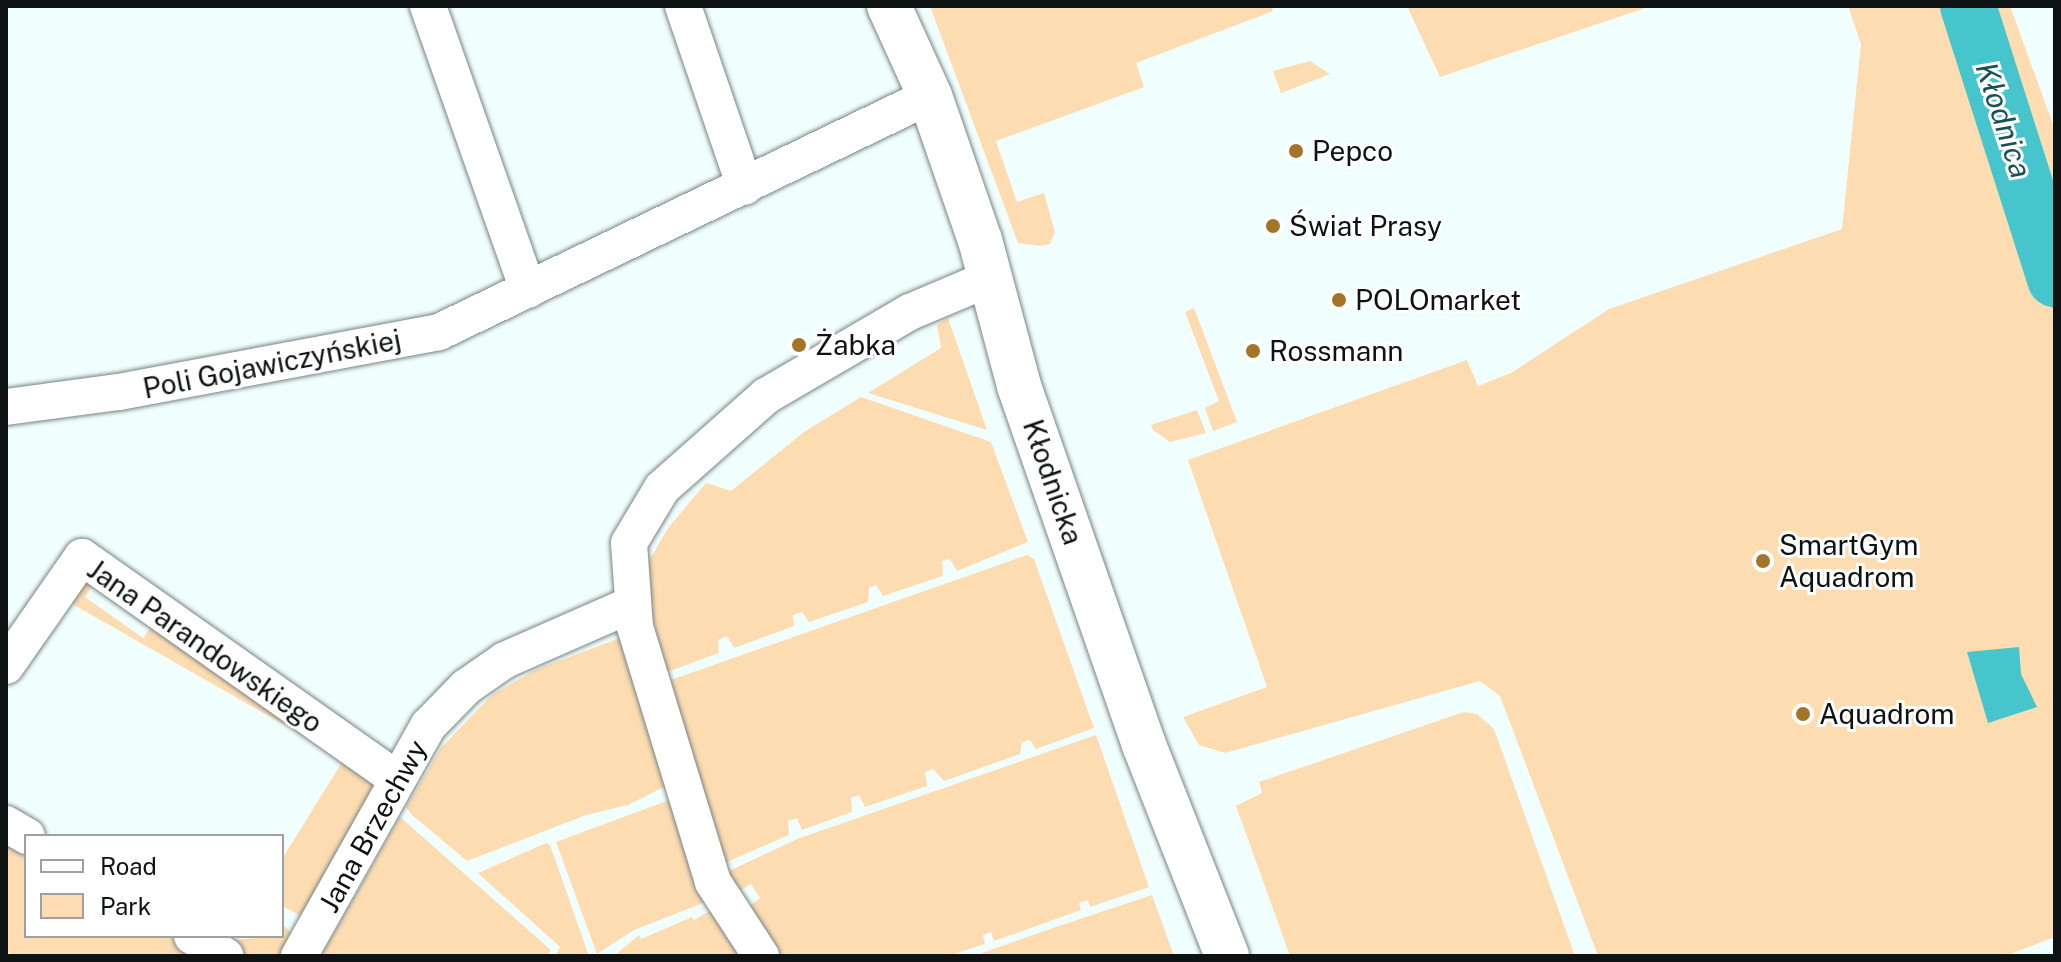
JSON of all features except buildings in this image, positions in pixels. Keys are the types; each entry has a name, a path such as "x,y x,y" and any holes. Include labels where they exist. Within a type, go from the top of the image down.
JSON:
{"street":[{"path":"428,6 528,290"},
{"path":"683,6 745,187"},
{"name":"Kłodnicka","path":"889,6 930,96 980,240 1019,386 1144,745 1227,956"},
{"name":"Poli Gojawiczyńskiej","path":"6,407 119,392 439,332 930,96"},
{"path":"761,956 713,882 630,605 629,543 662,488 766,396 910,312 988,279"},
{"name":"Jana Parandowskiego","path":"6,666 82,557 395,778"},
{"name":"Jana Brzechwy","path":"299,956 395,778 428,726 482,674 527,648 630,605"},
{"path":"6,824 24,834"},
{"path":"195,938 225,956"}],"green space":[{"path":"930,6 1271,6 1273,11 1136,63 1144,87 996,141 1017,202 1044,193 1055,232 1050,244 1040,246 1018,243"},
{"path":"1407,6 1651,6 1440,77"},
{"path":"1848,6 1965,6 2055,289 2055,937 2005,956 1598,956 1500,696 1480,681 1225,753 1199,745 1183,717 1267,687 1188,460 1467,360 1478,386 1511,373 1609,309 1842,229 1861,44"},
{"path":"1971,6 2010,6 2055,130 2055,269"},
{"path":"1310,61 1330,74 1281,93 1273,71"},
{"path":"1194,308 1237,422 1213,431 1205,408 1219,401 1185,312"},
{"path":"948,318 987,430 868,393 941,348 937,325"},
{"path":"861,397 991,442 1028,542 957,571 950,559 942,561 943,576 883,596 876,585 869,588 868,602 809,622 802,612 793,615 794,626 734,648 727,636 718,640 719,653 667,672 641,575 668,528 706,483 731,491 804,432"},
{"path":"1197,410 1206,433 1170,442 1151,425"},
{"path":"1027,555 1034,559 1094,728 1036,749 1030,740 1022,742 1020,754 944,781 933,769 925,772 927,786 865,807 859,795 851,798 852,812 802,830 797,818 788,821 789,835 722,864 671,680"},
{"path":"89,574 97,579 85,597 143,638 156,621 332,743 370,778 373,790 358,826 309,920 284,907 284,856 344,759 69,602 34,660 31,645 75,580"},
{"path":"628,635 670,784 628,805 586,815 467,861 412,815 406,807 441,748 492,695 535,670"},
{"path":"1464,712 1477,714 1494,729 1575,956 1290,956 1236,806 1262,793 1259,782"},
{"path":"1096,735 1149,887 1090,907 1088,900 1079,903 1081,910 994,941 991,932 983,935 985,944 948,956 781,956 749,906 760,898 751,884 739,891 727,872 797,839"},
{"path":"672,799 711,900 634,930 597,954 556,842"},
{"path":"400,817 551,950 547,956 321,956"},
{"path":"6,833 24,845 24,938 179,938 209,956 13,956 6,951"},
{"path":"546,843 550,845 589,956 555,956 560,947 478,873"},
{"path":"1152,895 1174,956 974,956 1050,929"},
{"path":"717,907 747,956 614,956 639,935 641,939 692,917 694,920"},
{"path":"284,926 297,938 287,956 243,956 214,938 284,938"}],"water":[{"path":"2019,647 2021,674 2037,707 1988,723 1967,652"}],"waterway":[{"name":"Kłodnica","path":"1968,6 2055,279"}],"place":[{"name":"Pepco","path":"1296,151"},
{"name":"Świat Prasy","path":"1273,226"},
{"name":"POLOmarket","path":"1339,300"},
{"name":"Żabka","path":"799,345"},
{"name":"Rossmann","path":"1253,351"},
{"name":"SmartGym Aquadrom","path":"1763,561"},
{"name":"Aquadrom","path":"1803,714"}]}
